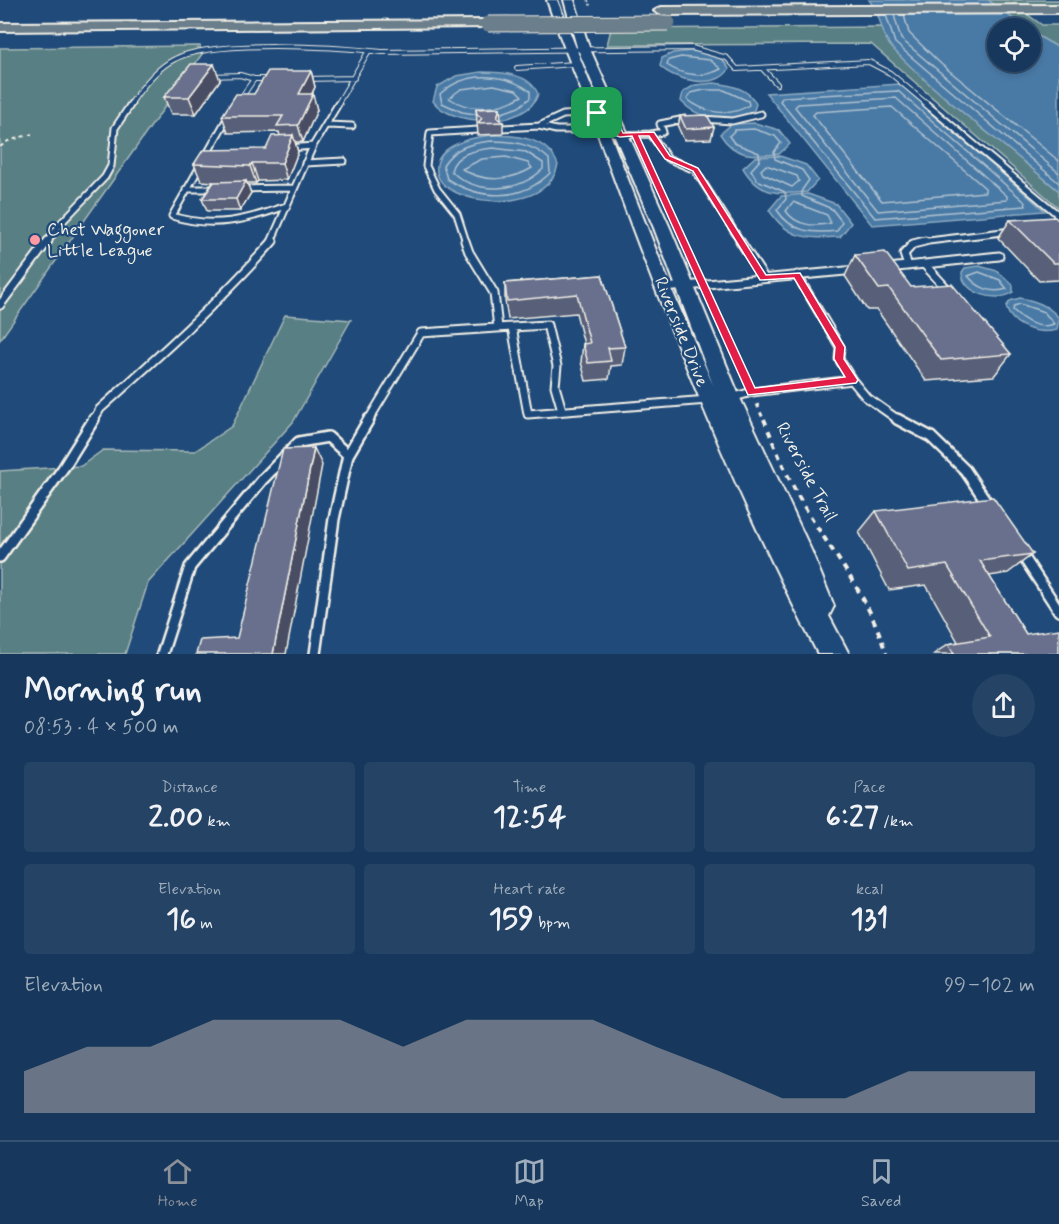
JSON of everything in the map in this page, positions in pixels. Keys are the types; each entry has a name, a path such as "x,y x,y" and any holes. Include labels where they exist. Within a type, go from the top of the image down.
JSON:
{"highway":[{"path":"0,27 487,18 661,10 1038,9 1059,17"},
{"path":"0,14 487,18 668,23 852,23 1059,17"}],"street":[{"name":"Riverside Drive","path":"552,0 608,122 694,284 719,399"},
{"name":"Riverside Drive","path":"569,0 576,54"},
{"name":"Riverside Drive","path":"608,122 662,288 719,399 785,563 836,654"}],"lane":[{"path":"0,305 62,222 105,177 111,166 115,128 154,75 174,59 197,51 214,49 332,47 368,52 576,54 692,48 727,58 737,69 869,62 890,73 1056,213 1057,220 1050,228"},
{"path":"0,558 64,467 100,409 164,352 240,278 274,239 313,146 368,52"},
{"path":"517,68 576,54"},
{"path":"762,68 777,84"},
{"path":"211,76 240,75 254,79 277,79"},
{"path":"299,79 354,78"},
{"path":"254,79 222,124 171,216 190,223 240,223 286,206"},
{"path":"539,126 546,118 553,117 608,122 651,134 663,132 660,124 690,117 731,121 749,119 761,114"},
{"path":"502,128 539,126 556,130 608,122"},
{"path":"327,125 352,126"},
{"path":"478,130 430,134 426,166 437,189 457,214 469,252 494,293 498,328"},
{"path":"651,134 667,158 695,170 764,278"},
{"path":"282,148 313,146"},
{"path":"206,154 218,153"},
{"path":"305,163 344,161"},
{"path":"234,189 294,188"},
{"path":"186,189 222,189"},
{"path":"908,266 904,254 913,244 981,233 1015,231"},
{"path":"874,269 999,256"},
{"path":"924,264 954,297"},
{"path":"662,288 863,270"},
{"path":"797,275 840,347 839,359 866,397 889,415 931,437 965,470 991,509"},
{"path":"315,654 334,519 348,455 421,333 547,325 557,366 555,386 562,410"},
{"path":"512,327 528,414 719,399 752,392 852,380"},
{"path":"162,654 190,567 263,479 299,442 328,437 348,455"},
{"path":"1017,548 1059,611"}],"path":[{"path":"588,0 593,12"},
{"path":"0,147 8,141 32,134"},
{"name":"Riverside Trail","path":"694,284 752,392 808,512 854,576 866,600 886,654"}],"green space":[{"path":"988,0 1059,0 1059,4 1013,4 1032,18 1012,18"},
{"path":"1041,24 1059,25 1059,48 1041,38"},
{"path":"884,27 997,139 1059,191 1059,208 871,44 607,45 611,29"},
{"name":"Chet Waggoner Little League","path":"200,46 202,54 0,340 0,48"},
{"path":"285,315 351,320 293,422 148,583 125,654 0,654 0,471 81,466 103,450 195,451 232,426"}],"water":[{"path":"869,0 988,0 1012,18 987,18 987,72 1041,72 1041,38 1059,48 1059,191 953,104 893,49 886,38 874,6"},
{"path":"691,51 718,57 729,69 715,80 695,81 684,79 660,66 662,58 673,53"},
{"path":"481,72 506,73 522,78 534,87 538,94 531,105 520,114 488,120 456,116 442,110 433,101 437,87 456,76"},
{"path":"714,83 732,86 749,94 756,104 754,110 736,118 716,118 697,113 681,101 683,92 695,85"},
{"path":"900,84 1045,211 872,225 766,93"},
{"path":"755,123 779,130 790,144 779,154 745,154 732,148 720,134 732,124"},
{"path":"492,135 522,137 547,149 558,165 552,179 542,189 529,196 498,201 468,197 443,184 437,172 437,163 441,155 465,140"},
{"path":"780,156 806,165 818,180 807,192 770,191 756,184 743,168 755,157"},
{"path":"808,194 836,204 851,223 840,237 817,238 791,232 776,220 769,210 781,196"},
{"path":"979,266 997,271 1013,285 1013,292 999,297 990,296 967,286 962,272 965,268"},
{"path":"1020,298 1041,304 1051,310 1059,318 1057,330 1034,330 1014,320 1006,307 1010,301"}],"building":[{"path":"191,64 214,64 189,97 164,97"},
{"path":"268,71 311,71 299,94 313,94 298,125 277,126 283,116 222,116 236,94 254,94"},
{"path":"500,108 497,117 503,122 478,123 482,118 477,114 476,109"},
{"path":"707,115 714,127 686,129 680,116"},
{"path":"293,135 282,163 252,163 250,166 194,164 203,150 266,149 272,136"},
{"path":"246,181 236,199 202,199 214,182"},
{"path":"1055,217 1059,221 1059,263 1053,263 1010,220"},
{"path":"885,252 911,287 952,284 1011,354 941,360 889,288 879,289 855,255"},
{"path":"602,275 625,347 608,348 611,361 588,363 583,344 590,343 577,294 507,301 505,283"},
{"path":"314,448 273,654 196,654 200,640 237,638 283,449"},
{"path":"993,497 1033,554 980,561 1026,634 1059,629 1059,654 954,654 948,644 990,637 947,565 908,571 876,511"}],"place":[{"name":"Chet Waggoner Little League","path":"35,240"}],"route":[{"path":"597,113 603,130 620,135 635,134 752,392 822,386 852,380 839,359 840,347 797,275 764,278 695,170 667,158 651,134 635,134 620,135 611,112 597,113"}]}
